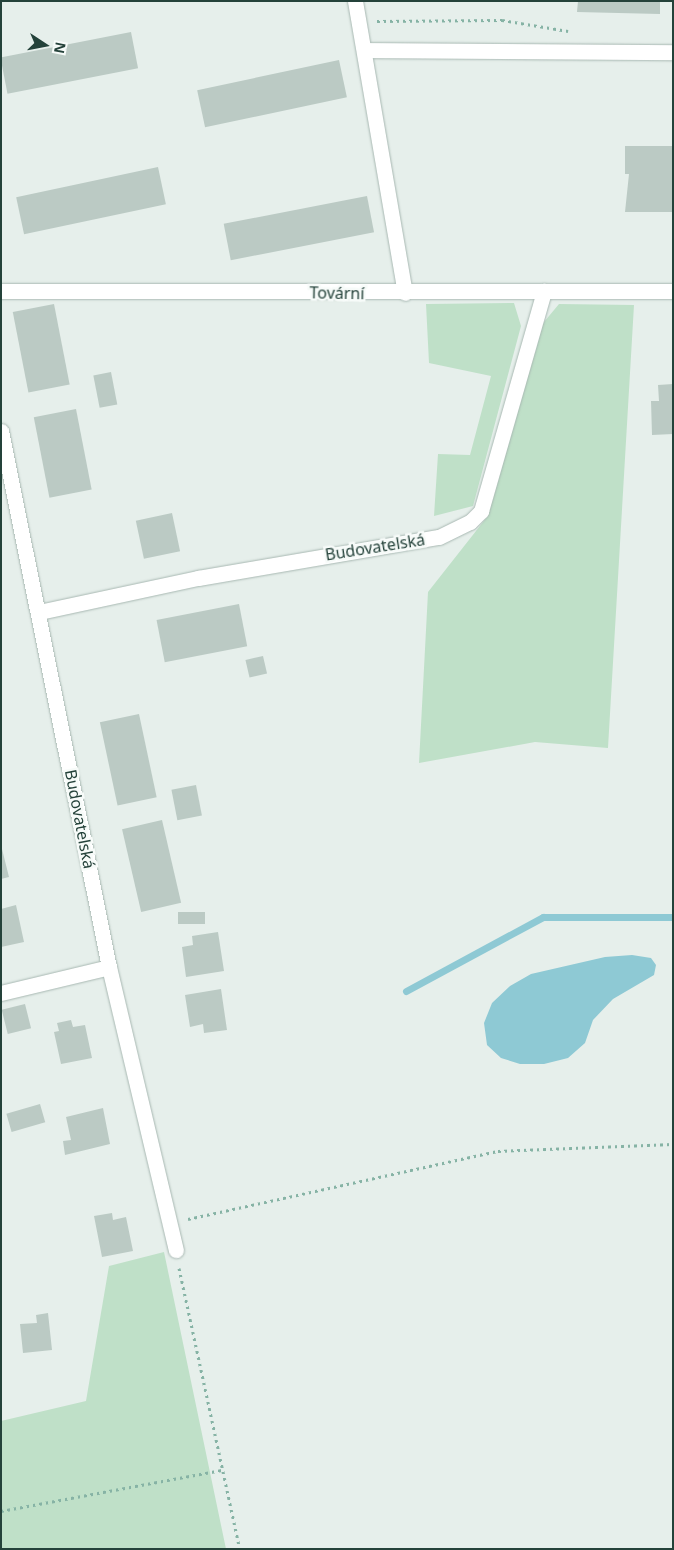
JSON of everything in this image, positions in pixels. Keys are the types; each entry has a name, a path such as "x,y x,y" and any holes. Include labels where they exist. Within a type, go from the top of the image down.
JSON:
{"street":[{"path":"355,1 365,50 405,293"},
{"path":"365,50 673,52"},
{"name":"Tovární","path":"1,291 405,293 673,291"},
{"name":"Budovatelská","path":"39,612 198,578 439,537 470,522 481,511 544,292"},
{"name":"Budovatelská","path":"1,431 109,967 176,1250"},
{"path":"1,993 109,967"}],"path":[{"path":"359,21 502,20 576,32"},
{"path":"170,1223 498,1151 673,1144"},
{"path":"176,1250 240,1549"},
{"path":"1,1511 223,1470"}],"green space":[{"path":"514,303 521,326 473,506 434,516 438,454 470,455 491,376 429,363 426,304"},
{"path":"559,304 634,305 608,748 535,742 419,763 428,592 487,517 539,328"},
{"path":"164,1252 226,1549 1,1549 1,1421 86,1401 109,1266"}],"water":[{"path":"632,955 651,958 656,965 654,975 613,999 593,1020 585,1043 568,1058 544,1064 520,1064 501,1058 487,1045 484,1023 492,1003 510,986 531,974 605,957"}],"building":[{"path":"578,1 660,1 660,14 577,12"},
{"path":"131,32 138,68 8,94 1,57"},
{"path":"339,60 347,97 205,127 197,90"},
{"path":"625,146 673,146 673,212 625,212 629,174 625,174"},
{"path":"158,167 166,204 24,234 16,197"},
{"path":"367,196 374,232 231,260 224,224"},
{"path":"54,304 70,384 28,393 13,312"},
{"path":"111,372 117,404 100,408 93,375"},
{"path":"673,384 673,434 652,435 651,401 659,401 658,385"},
{"path":"76,409 92,489 49,498 34,417"},
{"path":"172,513 180,551 144,559 136,521"},
{"path":"239,604 247,646 165,662 157,620"},
{"path":"263,656 267,674 250,678 245,660"},
{"path":"139,714 157,797 118,805 100,722"},
{"path":"196,785 202,815 177,820 171,790"},
{"path":"162,820 181,903 141,912 122,829"},
{"path":"1,845 9,877 1,879"},
{"path":"16,905 24,942 1,947 1,909"},
{"path":"178,912 205,912 205,924 178,924"},
{"path":"218,932 224,971 186,977 182,947 193,945 192,936"},
{"path":"221,989 227,1030 204,1033 203,1024 190,1027 185,995"},
{"path":"25,1004 31,1028 8,1034 2,1010"},
{"path":"71,1020 73,1027 85,1025 92,1058 61,1064 54,1032 59,1031 57,1023"},
{"path":"40,1104 45,1122 12,1132 6,1114"},
{"path":"103,1108 110,1144 65,1155 63,1141 71,1140 66,1117"},
{"path":"112,1213 113,1220 126,1217 133,1251 102,1257 94,1216"},
{"path":"48,1313 52,1350 23,1353 20,1324 37,1323 36,1315"}],"waterway":[{"path":"406,991 543,917 673,917"}]}
